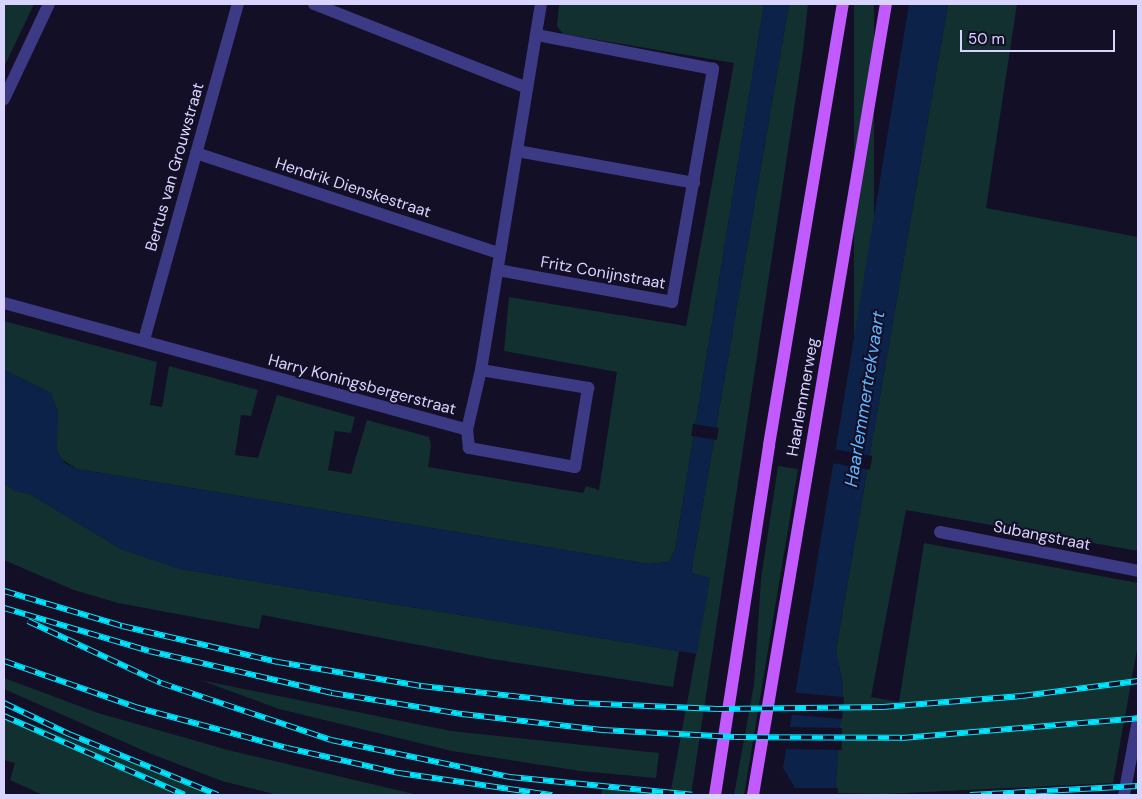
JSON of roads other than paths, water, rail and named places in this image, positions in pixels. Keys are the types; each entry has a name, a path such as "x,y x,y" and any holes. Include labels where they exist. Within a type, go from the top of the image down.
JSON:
{"main road":[{"name":"Haarlemmerweg","path":"715,795 769,445 843,4"},
{"name":"Haarlemmerweg","path":"753,795 886,4"}],"street":[{"path":"4,99 49,4"},
{"name":"Bertus van Grouwstraat","path":"144,340 238,4"},
{"path":"314,4 527,88"},
{"path":"467,430 481,370 542,4"},
{"name":"Fritz Conijnstraat","path":"498,270 672,302 713,69 536,35"},
{"path":"517,152 694,183"},
{"name":"Hendrik Dienskestraat","path":"196,153 499,253"},
{"name":"Harry Koningsbergerstraat","path":"4,303 467,430 469,448 575,467 588,388 481,370"},
{"name":"Subangstraat","path":"940,532 1138,571"},
{"path":"1124,795 1138,720"}],"water":[{"path":"764,4 789,4 691,573 710,578 697,654 180,569 121,549 30,494 15,491 4,483 4,370 51,393 58,413 57,452 65,463 77,469 649,564 669,562 675,550"},
{"name":"Haarlemmertrekvaart","path":"909,4 948,4 836,650 843,686 835,793 793,795 794,786 783,768"}],"railway":[{"path":"4,591 122,626 278,662 421,686 578,703 718,709 883,707 1022,696 1138,681"},
{"path":"4,608 149,651 332,693 462,714 602,730 735,737 902,738 1138,718"},
{"path":"28,621 161,683 331,740 510,777 692,795"},
{"path":"4,661 135,707 287,748 399,773 552,795"},
{"path":"4,703 69,734 218,795"},
{"path":"4,716 185,795"},
{"path":"970,795 1138,786"}]}
